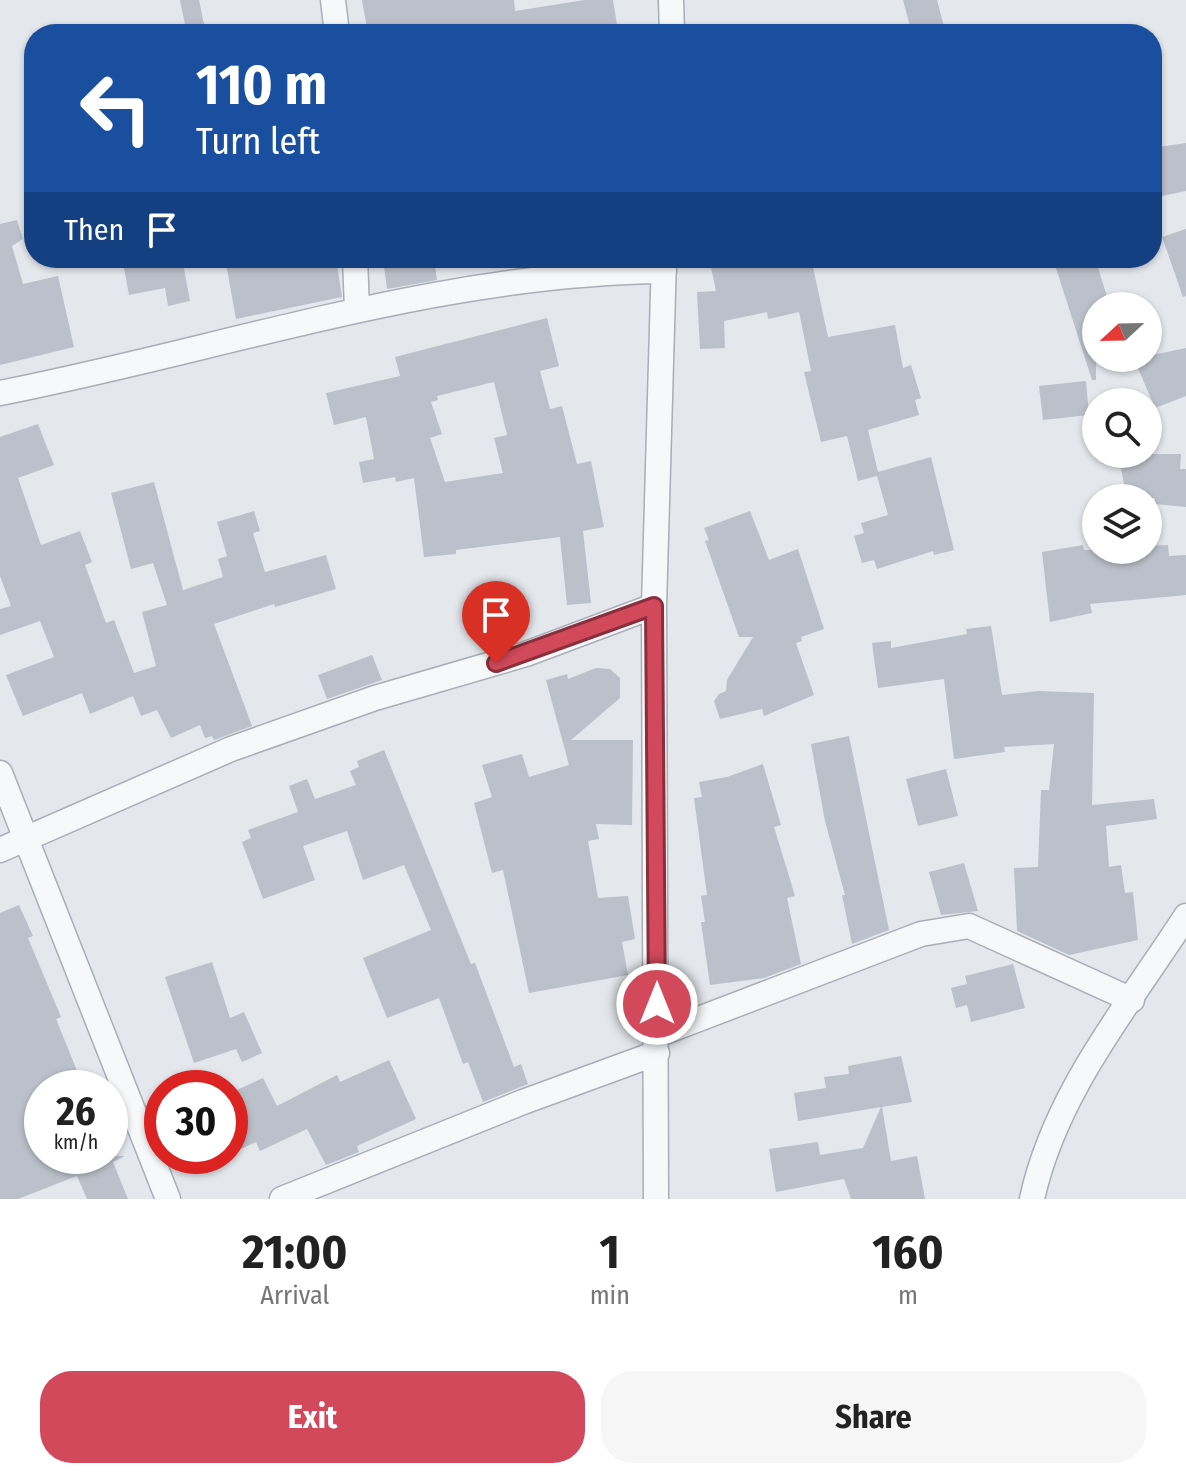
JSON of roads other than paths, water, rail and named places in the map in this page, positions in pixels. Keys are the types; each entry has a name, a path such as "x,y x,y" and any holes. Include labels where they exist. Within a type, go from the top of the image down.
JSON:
{"street":[{"path":"333,0 336,24"},
{"path":"671,0 672,24"},
{"path":"355,268 357,309"},
{"path":"0,393 357,309 625,268"},
{"path":"656,1199 654,606 664,268"},
{"path":"0,850 231,749 375,698 526,654 654,606"},
{"path":"0,773 168,1199"},
{"path":"1032,1199 1040,1163 1074,1086 1186,916"},
{"path":"282,1199 523,1102 921,934 969,926 1132,1000"}]}
